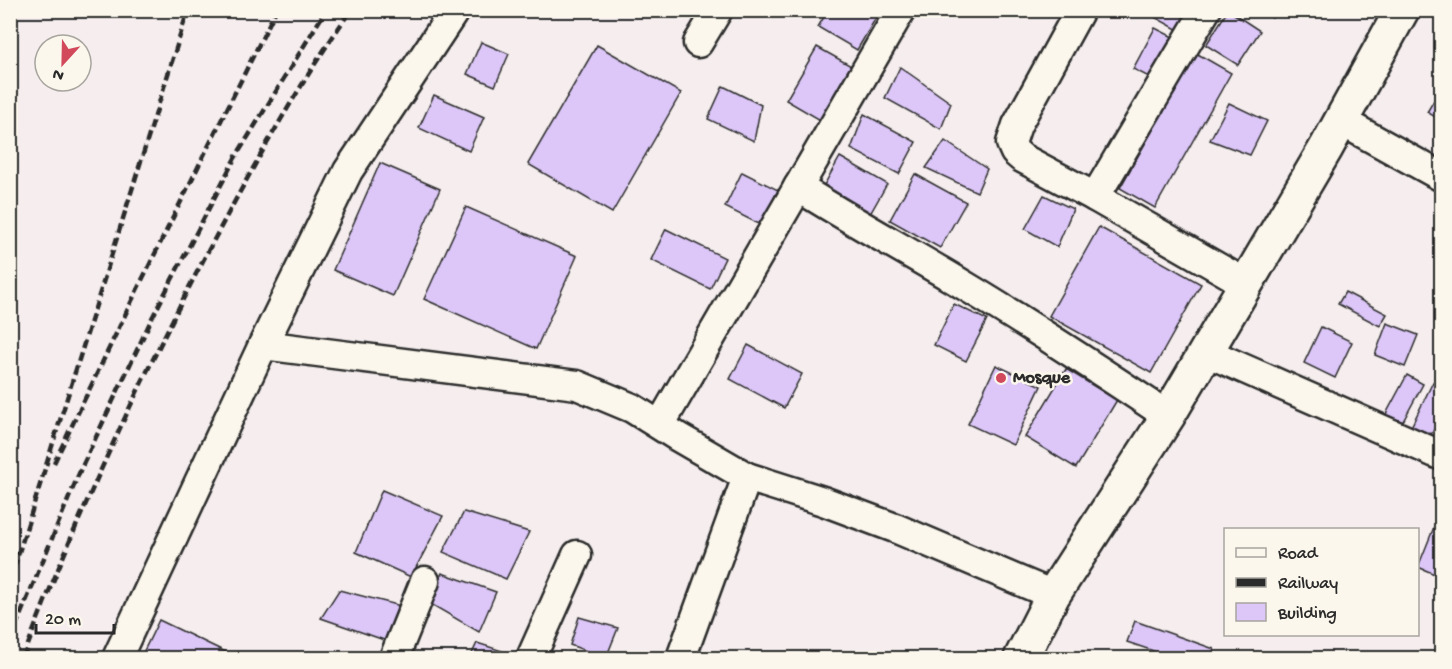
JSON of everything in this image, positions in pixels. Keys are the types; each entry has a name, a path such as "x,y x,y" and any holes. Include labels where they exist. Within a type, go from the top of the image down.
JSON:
{"main road":[{"path":"1021,658 1053,595 1168,416 1206,352 1341,121 1402,10"}],"street":[{"path":"117,658 262,345 348,171 455,10"},
{"path":"698,43 718,10"},
{"path":"660,425 901,10"},
{"path":"1080,10 1017,125 1011,143 1016,152 1022,158 1245,283"},
{"path":"1095,197 1206,10"},
{"path":"1341,121 1442,177"},
{"path":"798,187 987,299 1168,416"},
{"path":"262,345 577,386 632,408 747,477 823,501 895,528 1053,595"},
{"path":"1206,352 1442,456"},
{"path":"681,658 747,477"},
{"path":"531,658 577,555"},
{"path":"394,658 425,581"}],"building":[{"path":"828,10 880,11 857,50 818,27"},
{"path":"1151,10 1194,10 1182,32 1149,14"},
{"path":"1228,10 1260,31 1238,65 1206,45"},
{"path":"1259,10 1277,10 1272,18"},
{"path":"1155,28 1177,39 1155,80 1133,69"},
{"path":"481,42 509,54 495,86 467,74"},
{"path":"597,45 681,93 612,213 528,164"},
{"path":"817,47 853,67 822,121 786,100"},
{"path":"1196,53 1231,73 1155,208 1120,188"},
{"path":"900,67 951,103 941,129 885,98"},
{"path":"723,86 761,105 754,141 708,119"},
{"path":"1442,87 1442,121 1427,112"},
{"path":"434,95 484,117 469,151 419,128"},
{"path":"1229,103 1267,121 1250,155 1210,140"},
{"path":"864,114 916,142 899,174 851,149"},
{"path":"945,141 987,169 977,192 926,168"},
{"path":"840,157 887,184 870,214 823,187"},
{"path":"380,163 440,189 393,296 333,270"},
{"path":"742,172 778,190 761,225 725,207"},
{"path":"915,174 966,202 940,248 890,220"},
{"path":"1044,195 1073,209 1057,247 1025,229"},
{"path":"466,207 577,256 536,349 424,299"},
{"path":"1099,227 1201,284 1151,373 1049,316"},
{"path":"666,229 725,258 710,289 651,260"},
{"path":"1345,292 1387,314 1380,326 1338,304"},
{"path":"954,304 987,320 966,361 934,345"},
{"path":"1387,323 1418,335 1405,367 1375,355"},
{"path":"1321,327 1352,342 1335,378 1304,363"},
{"path":"748,345 802,374 784,408 730,379"},
{"path":"996,365 1041,386 1013,445 968,424"},
{"path":"1066,369 1117,400 1076,468 1025,437"},
{"path":"1407,375 1423,384 1401,425 1385,416"},
{"path":"1433,382 1442,386 1442,414 1430,437 1411,427"},
{"path":"382,490 443,516 411,577 356,552"},
{"path":"464,512 529,532 506,579 443,552"},
{"path":"1440,512 1442,513 1442,564 1437,575 1419,567"},
{"path":"442,573 496,592 479,632 429,603"},
{"path":"339,590 401,606 387,641 321,618"},
{"path":"579,617 618,628 606,658 570,645"},
{"path":"159,620 238,658 154,658 143,653"},
{"path":"1135,621 1214,649 1210,658 1174,658 1127,642"},
{"path":"477,643 518,656 517,658 470,658"}],"railway":[{"path":"10,581 188,10"},
{"path":"54,463 276,10"},
{"path":"10,640 80,471 152,318 235,158 326,10"},
{"path":"23,658 86,504 181,302 275,129 351,10"}],"place":[{"name":"Mosque","path":"1001,378"}]}
